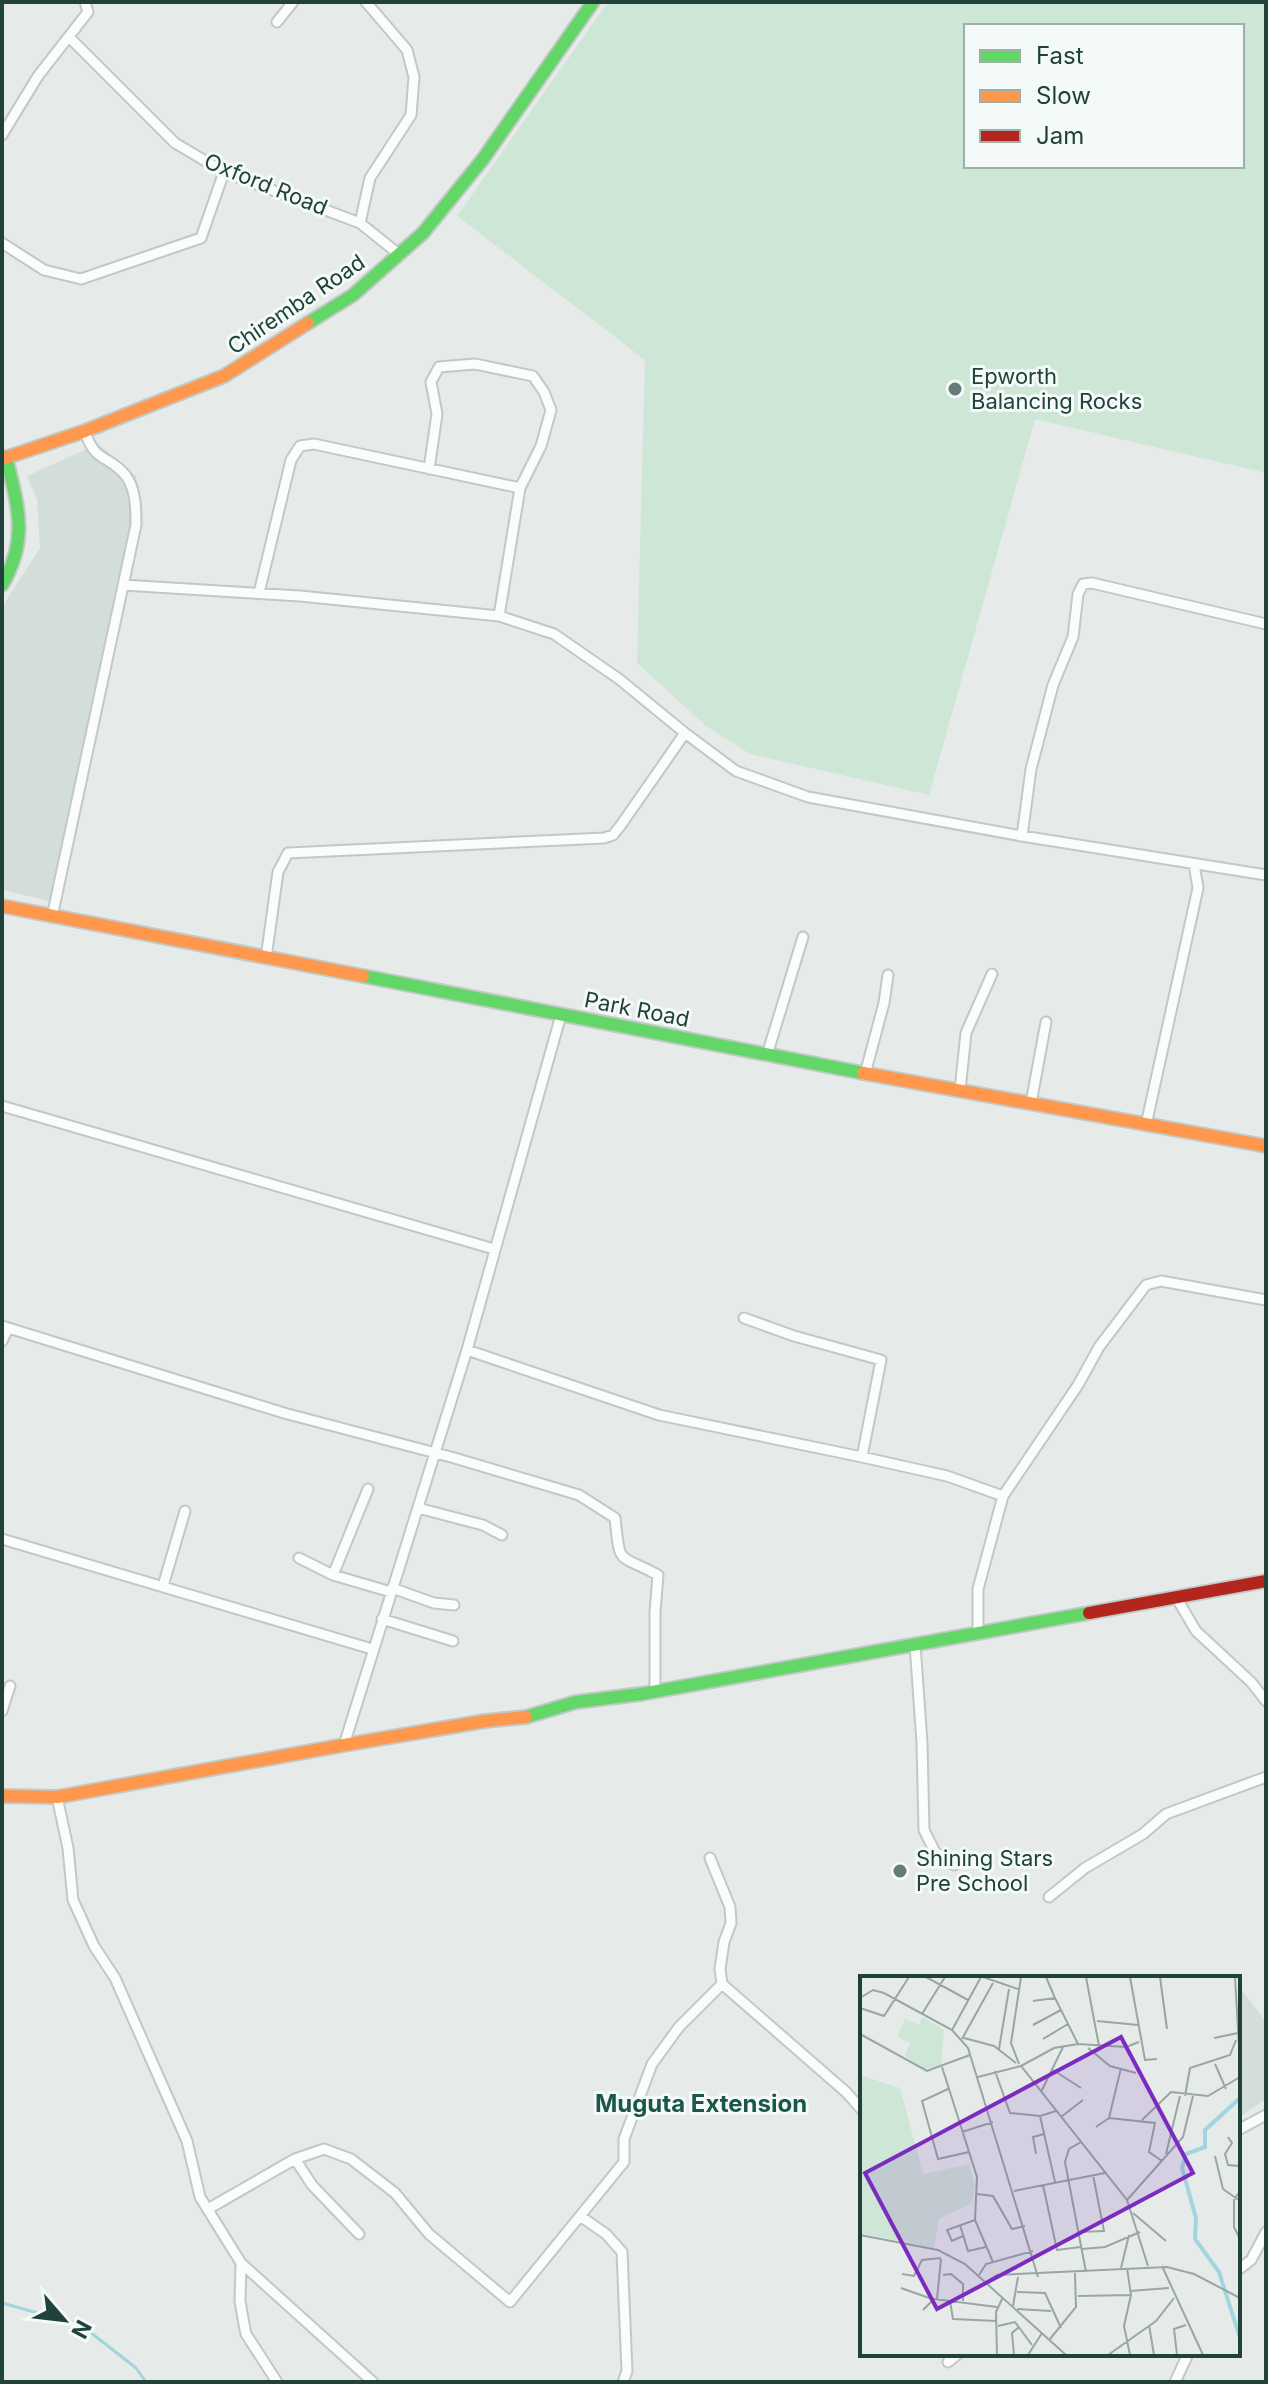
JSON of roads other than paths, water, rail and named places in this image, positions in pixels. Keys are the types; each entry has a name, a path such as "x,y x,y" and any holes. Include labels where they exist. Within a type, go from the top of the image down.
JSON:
{"street":[{"path":"4,127 87,7 98,2"},
{"path":"277,22 293,2"},
{"path":"360,223 370,178 411,115 414,77 407,50 366,2"},
{"name":"Chiremba Road","path":"4,458 85,431 224,376 353,295 423,233 483,159 593,2"},
{"name":"Oxford Road","path":"69,37 175,143 224,172 360,223 400,255"},
{"path":"2,243 44,270 81,279 201,238 224,172"},
{"path":"429,469 437,414 431,382 439,367 475,364 533,376 551,410 541,446 520,488 499,616"},
{"path":"52,917 136,525 132,489 124,474 91,450 85,431"},
{"path":"259,593 291,460 300,446 314,444 520,488"},
{"path":"2,585 13,569 21,543 22,526 4,458"},
{"path":"1022,836 1031,769 1053,685 1073,637 1078,594 1083,584 1092,583 1266,624"},
{"path":"123,585 259,593 499,616 554,634 619,679 736,771 808,797 1022,836 1266,875"},
{"path":"266,958 278,872 288,853 604,838 613,835 621,825 685,733"},
{"path":"1146,1125 1198,888 1194,864"},
{"name":"Park Road","path":"2,906 865,1074 1266,1146"},
{"path":"767,1055 803,937"},
{"path":"960,1090 966,1033 992,974"},
{"path":"865,1074 884,1003 888,975"},
{"path":"344,1745 467,1350 561,1015"},
{"path":"1031,1103 1046,1022"},
{"path":"2,1106 494,1249"},
{"path":"978,1631 978,1589 1003,1496 1078,1385 1099,1347 1146,1285 1161,1281 1266,1300"},
{"path":"744,1318 794,1336 881,1360 862,1457"},
{"path":"2,1341 5,1327 284,1413 579,1495 615,1518 618,1552 627,1562 658,1575 655,1691"},
{"path":"467,1350 659,1415 947,1476 1003,1496"},
{"path":"333,1575 368,1489"},
{"path":"418,1508 483,1525 502,1535"},
{"path":"163,1586 185,1511"},
{"path":"2,1539 372,1649"},
{"path":"299,1558 333,1575 434,1603 454,1605"},
{"path":"2,1796 57,1797 485,1721 535,1716 576,1702 655,1691 1266,1581"},
{"path":"1176,1597 1196,1631 1251,1682 1266,1701"},
{"path":"382,1619 453,1641"},
{"path":"915,1644 924,1830 935,1852 954,1865"},
{"path":"2,1711 10,1686"},
{"path":"1049,1897 1085,1868 1143,1834 1166,1814 1266,1777"},
{"path":"57,1797 68,1848 73,1900 145,2042 187,2141 195,2185 241,2263 373,2382"},
{"path":"710,1858 730,1907 731,1923 720,1969 722,1984 860,2108"},
{"path":"208,2209 295,2159 324,2149 351,2159 395,2193 429,2234 510,2302 624,2162 624,2139 656,2056 679,2027 722,1984"},
{"path":"1240,2129 1266,2115"},
{"path":"295,2159 312,2185 359,2234"},
{"path":"580,2216 606,2234 622,2252 627,2371 623,2382"},
{"path":"1240,2268 1251,2260 1266,2232"},
{"path":"241,2263 240,2301 246,2334 277,2382"},
{"path":"948,2362 956,2356"},
{"path":"1175,2382 1187,2356"}],"waterway":[{"path":"2,2303 81,2325 136,2368 146,2382"}],"place":[{"name":"Epworth Balancing Rocks","path":"955,389"},
{"name":"Shining Stars Pre School","path":"900,1871"}],"district":[{"name":"Muguta Extension","path":"701,2104"}]}
